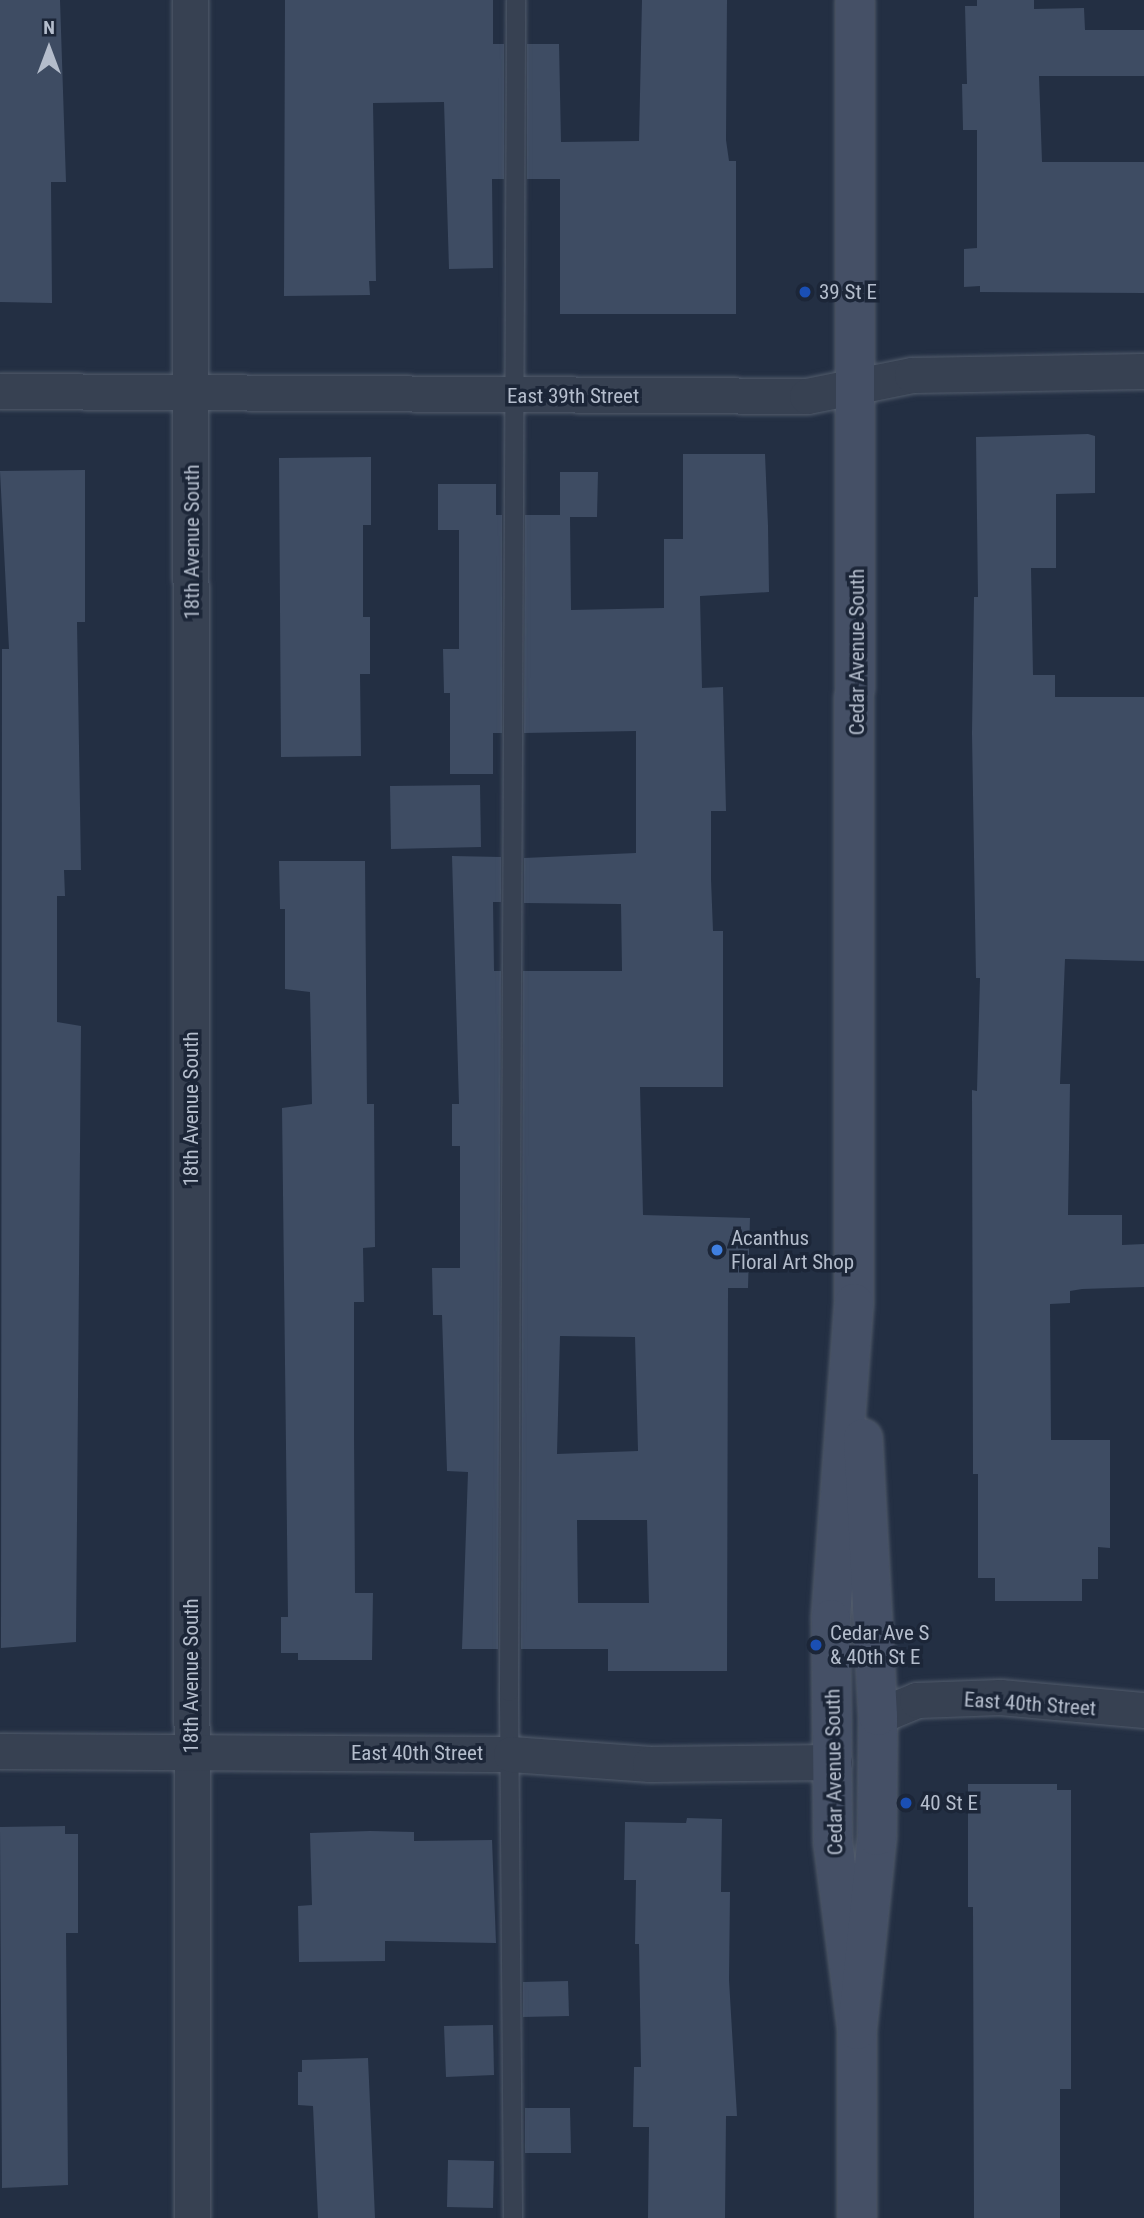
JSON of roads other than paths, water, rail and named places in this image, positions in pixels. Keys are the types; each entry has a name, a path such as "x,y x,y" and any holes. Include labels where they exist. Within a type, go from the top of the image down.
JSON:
{"main road":[{"name":"Cedar Avenue South","path":"855,0 858,386 854,1303 831,1619 833,1842 857,2030"},
{"name":"Cedar Avenue South","path":"854,1303 875,1601 878,1716 877,1836 857,2030 857,2218"}],"street":[{"name":"18th Avenue South","path":"190,0 192,2218"},
{"name":"East 39th Street","path":"0,391 518,397 807,396 912,375 1144,371"},
{"name":"East 40th Street","path":"878,1716 917,1700 1000,1697 1131,1710"},
{"name":"East 40th Street","path":"0,1751 511,1754 650,1764 834,1762"}],"lane":[{"path":"513,2218 511,1754 518,397 516,0"}],"place":[{"name":"39 St E","path":"805,292"},
{"name":"Acanthus Floral Art Shop","path":"717,1250"},
{"name":"Cedar Ave S & 40th St E","path":"816,1645"},
{"name":"40 St E","path":"906,1803"}]}
